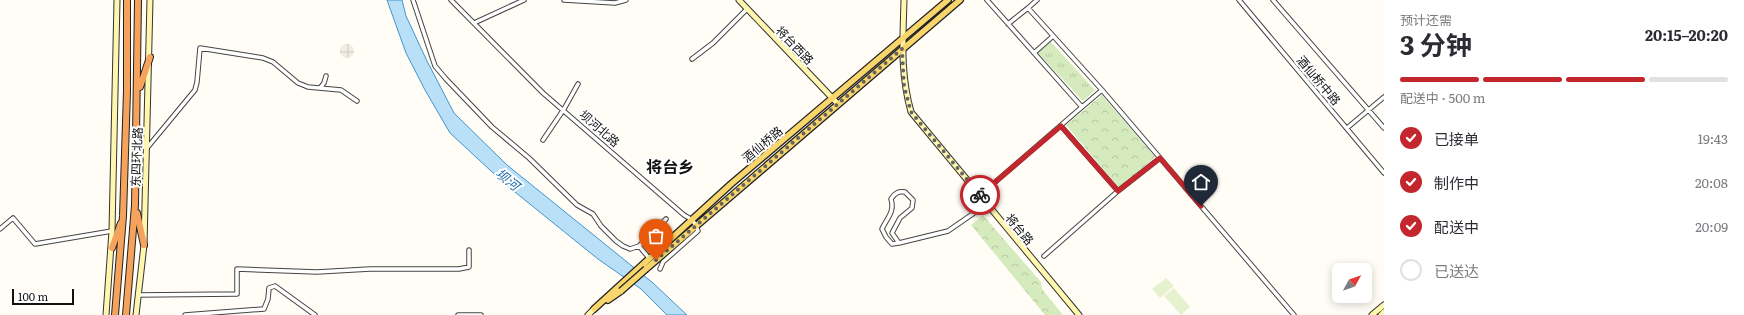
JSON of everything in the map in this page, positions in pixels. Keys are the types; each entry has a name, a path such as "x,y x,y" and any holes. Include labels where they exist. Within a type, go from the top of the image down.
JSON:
{"highway":[{"name":"东四环北路","path":"115,315 123,216 127,91 127,0"},
{"name":"东四环北路","path":"126,315 135,205 138,92 138,0"},
{"path":"138,92 150,57"},
{"path":"135,205 144,245"},
{"path":"112,248 123,216"}],"main road":[{"name":"酒仙桥路","path":"644,267 649,258 692,219 948,0"},
{"name":"酒仙桥路","path":"594,308 696,225 960,0"}],"street":[{"name":"东四环北路","path":"106,315 112,248 117,0"},
{"name":"东四环北路","path":"136,315 144,245 150,57 150,0"},
{"path":"413,0 435,66 492,127 530,158 577,205 593,214 601,226 616,241 630,249 639,246 666,219"},
{"name":"坝河北路","path":"451,0 543,93 564,109 684,215 692,219 696,225"},
{"path":"474,23 518,1 524,0"},
{"path":"564,0 615,3 626,0"},
{"name":"将台西路","path":"739,0 838,104"},
{"name":"将台路","path":"904,0 902,49 904,86 911,112 1078,315"},
{"path":"987,0 1082,107"},
{"path":"1008,24 1037,0"},
{"name":"酒仙桥中路","path":"1239,0 1384,173"},
{"path":"1273,0 1384,128"},
{"path":"1028,8 1052,37 1102,90 1294,315"},
{"path":"692,59 712,43 747,9"},
{"path":"1034,52 1052,37"},
{"path":"147,148 195,90 200,48 264,58 274,62 298,83 320,88 341,90 357,101"},
{"path":"320,88 326,76"},
{"path":"318,83 320,88"},
{"path":"543,140 564,109 578,84"},
{"path":"320,88 326,86"},
{"path":"980,196 1102,90"},
{"path":"1347,128 1384,97"},
{"path":"1061,126 1118,191"},
{"path":"1044,256 1118,191 1160,158"},
{"path":"899,243 892,233 900,218 912,208 913,200 905,192 900,191 891,199 893,205 892,213 886,220 882,229 892,244 899,243 948,231 987,204"},
{"path":"0,228 13,218 35,244 112,231"},
{"path":"660,269 663,262 698,231 696,225"},
{"path":"639,246 649,258"},
{"path":"138,295 238,294 237,269 317,272 370,268 460,269 470,267 469,250"},
{"path":"185,315 264,309 268,299 269,288 275,286 315,315"},
{"path":"1372,315 1384,305"},
{"name":"酒仙桥路","path":"588,315 594,308"},
{"path":"1381,315 1384,312"},
{"path":"458,315 481,315"}],"green space":[{"path":"1050,41 1095,90 1083,101 1037,52"},
{"path":"1102,95 1155,157 1119,188 1066,125"},
{"path":"983,215 1041,282 1042,289 1063,315 1045,315 971,225"},
{"path":"1166,278 1174,286 1160,298 1152,289"},
{"path":"1174,288 1190,307 1181,315 1164,296"}],"shaded area":[{"path":"347,44 352,46 354,51 352,56 347,58 342,56 340,51 342,46"}],"water":[{"name":"坝河","path":"387,0 402,0 406,16 454,113 507,165 653,283 687,315 667,315 641,289 598,259 505,184 450,133 406,53"}],"way so far":[{"path":"656,260 902,49 904,86 911,112 980,195"}],"district":[{"name":"将台乡","path":"670,166"}],"route":[{"path":"980,195 1061,126 1118,191 1160,158 1201,206"}]}
